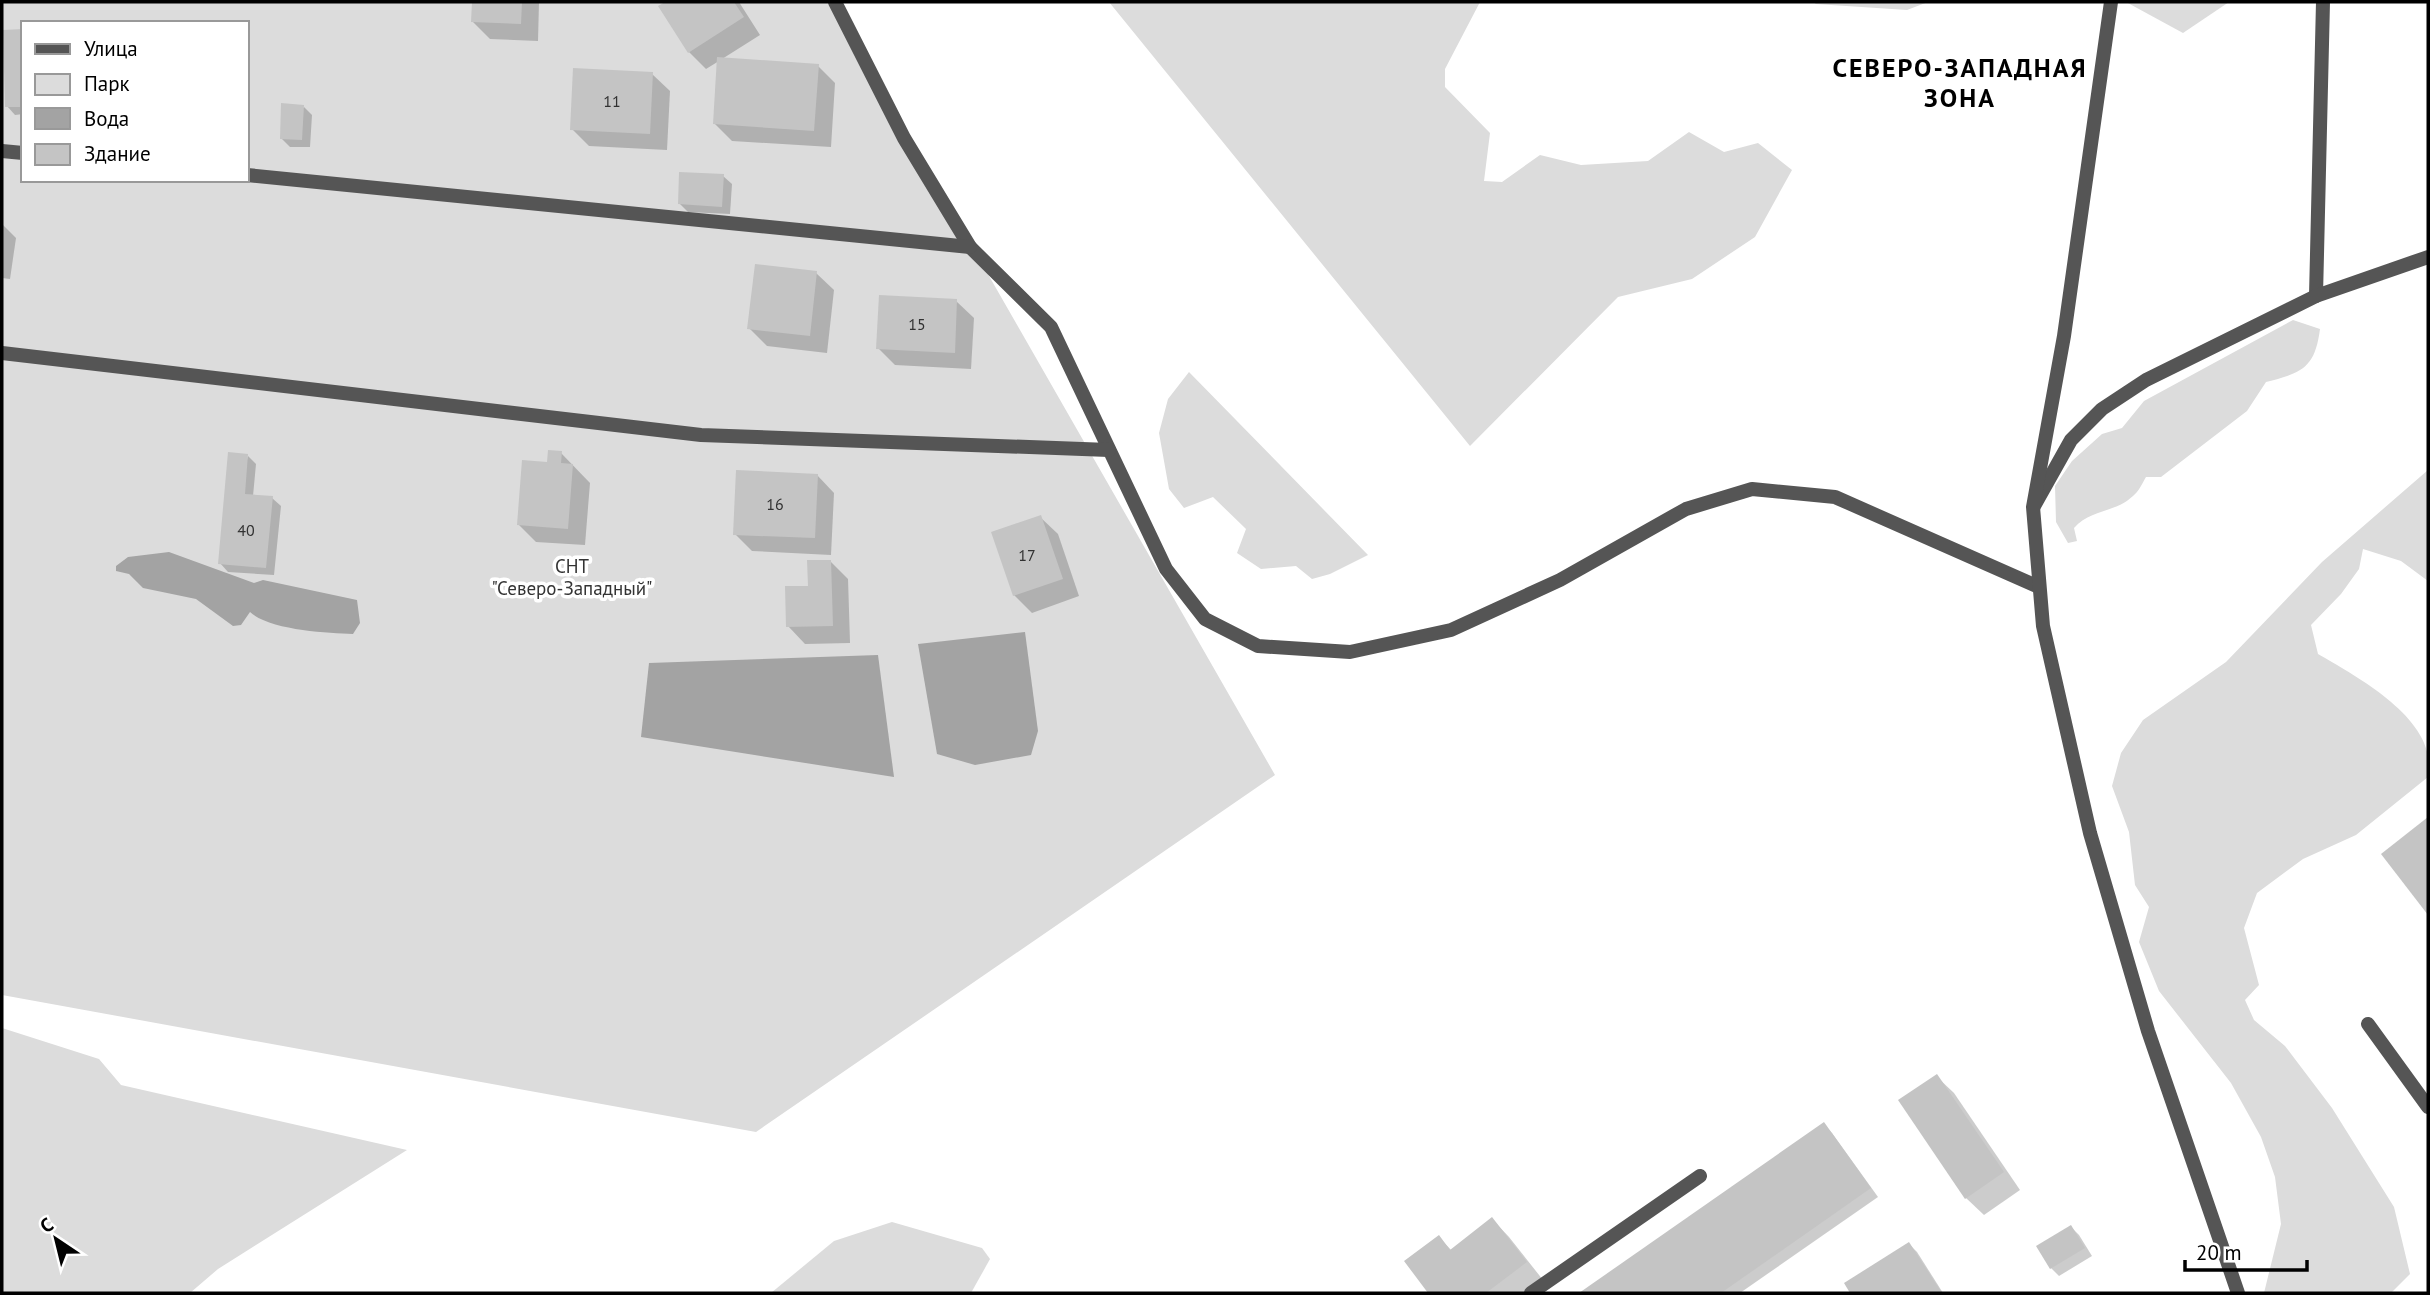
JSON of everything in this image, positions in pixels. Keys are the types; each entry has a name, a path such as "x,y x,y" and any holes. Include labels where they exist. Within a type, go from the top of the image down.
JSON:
{"street":[{"path":"835,2 904,138 970,247 1051,327 1166,569 1205,619 1258,646 1350,652 1451,631 1560,580 1686,509 1752,489 1835,497 2039,587"},
{"path":"2111,2 2064,336 2034,507 2039,587 2043,626 2091,833 2148,1031 2238,1293"},
{"path":"2316,296 2323,2"},
{"path":"2,151 21,153"},
{"path":"248,175 970,247"},
{"path":"2034,507 2071,440 2102,409 2147,380 2316,296 2428,257"},
{"path":"2,353 701,435 1109,450"},
{"path":"2368,1024 2428,1107"},
{"path":"1531,1293 1700,1176"}],"green space":[{"name":"СНТ \"Северо-Западный\"","path":"2,2 832,2 1275,775 756,1132 2,995"},
{"path":"1109,2 1480,2 1445,69 1445,87 1490,133 1484,181 1502,182 1540,155 1581,165 1648,161 1689,132 1724,152 1758,143 1792,170 1755,237 1692,279 1618,297 1470,446"},
{"path":"1813,2 1928,2 1907,10"},
{"path":"2126,2 2229,2 2183,33"},
{"path":"2293,320 2320,329 2315,352 2305,367 2298,372 2266,382 2247,411 2161,477 2146,477 2137,492 2119,506 2081,522 2074,528 2077,541 2068,543 2056,522 2055,486 2072,461 2102,434 2122,428 2144,401"},
{"path":"1189,372 1368,555 1330,574 1312,579 1296,566 1261,569 1237,553 1246,529 1213,497 1184,508 1169,489 1159,433 1168,399"},
{"path":"2428,470 2428,581 2401,561 2363,549 2359,569 2341,594 2311,625 2318,654 2366,683 2412,723 2428,755 2428,777 2356,835 2303,859 2257,893 2244,928 2259,985 2245,1000 2254,1020 2285,1046 2332,1108 2394,1207 2410,1274 2391,1293 2264,1293 2281,1224 2275,1177 2261,1137 2231,1083 2159,991 2139,942 2149,907 2135,885 2129,832 2112,786 2121,753 2143,720 2226,662 2322,562"},
{"path":"2,1028 99,1059 121,1085 407,1150 218,1269 190,1293 2,1293"},
{"path":"892,1222 982,1248 990,1259 971,1293 771,1293 834,1241"}],"water":[{"path":"169,552 254,583 263,580 357,600 360,623 353,634 314,631 270,623 250,612 241,625 233,626 196,599 143,588 129,574 116,571 116,566 128,557"},
{"path":"1025,632 1038,731 1031,755 975,765 937,754 918,644"},
{"path":"878,655 894,777 641,737 649,663"}],"building":[{"path":"472,2 522,2 521,24 471,22"},
{"path":"665,2 734,2 744,17 688,53 658,6"},
{"path":"21,29 21,107 5,107 3,30"},
{"path":"717,57 819,64 814,131 713,124"},
{"path":"573,68 653,72 650,134 570,130"},
{"path":"281,103 304,105 302,140 280,139"},
{"path":"679,172 724,174 722,207 678,204"},
{"path":"755,264 817,271 810,336 747,329"},
{"path":"879,295 957,299 955,353 876,349"},
{"path":"548,450 562,451 561,463 573,464 568,529 517,525 522,460 547,462"},
{"path":"228,452 248,454 245,494 273,496 266,568 218,564"},
{"path":"736,470 818,474 815,538 733,535"},
{"path":"1041,515 1063,579 1013,596 991,532"},
{"path":"807,560 831,560 833,626 786,627 785,586 808,586"},
{"path":"2428,817 2428,915 2381,854"},
{"path":"1937,1074 2004,1172 1965,1199 1898,1100"},
{"path":"1824,1122 1871,1188 1721,1293 1579,1293"},
{"path":"1492,1217 1527,1262 1486,1293 1428,1293 1404,1261 1439,1235 1450,1250"},
{"path":"2071,1225 2085,1248 2050,1269 2036,1246"},
{"path":"1909,1242 1942,1293 1850,1293 1844,1283"}],"district":[{"name":"СЕВЕРО-ЗАПАДНАЯ ЗОНА","path":"1960,83"}]}
